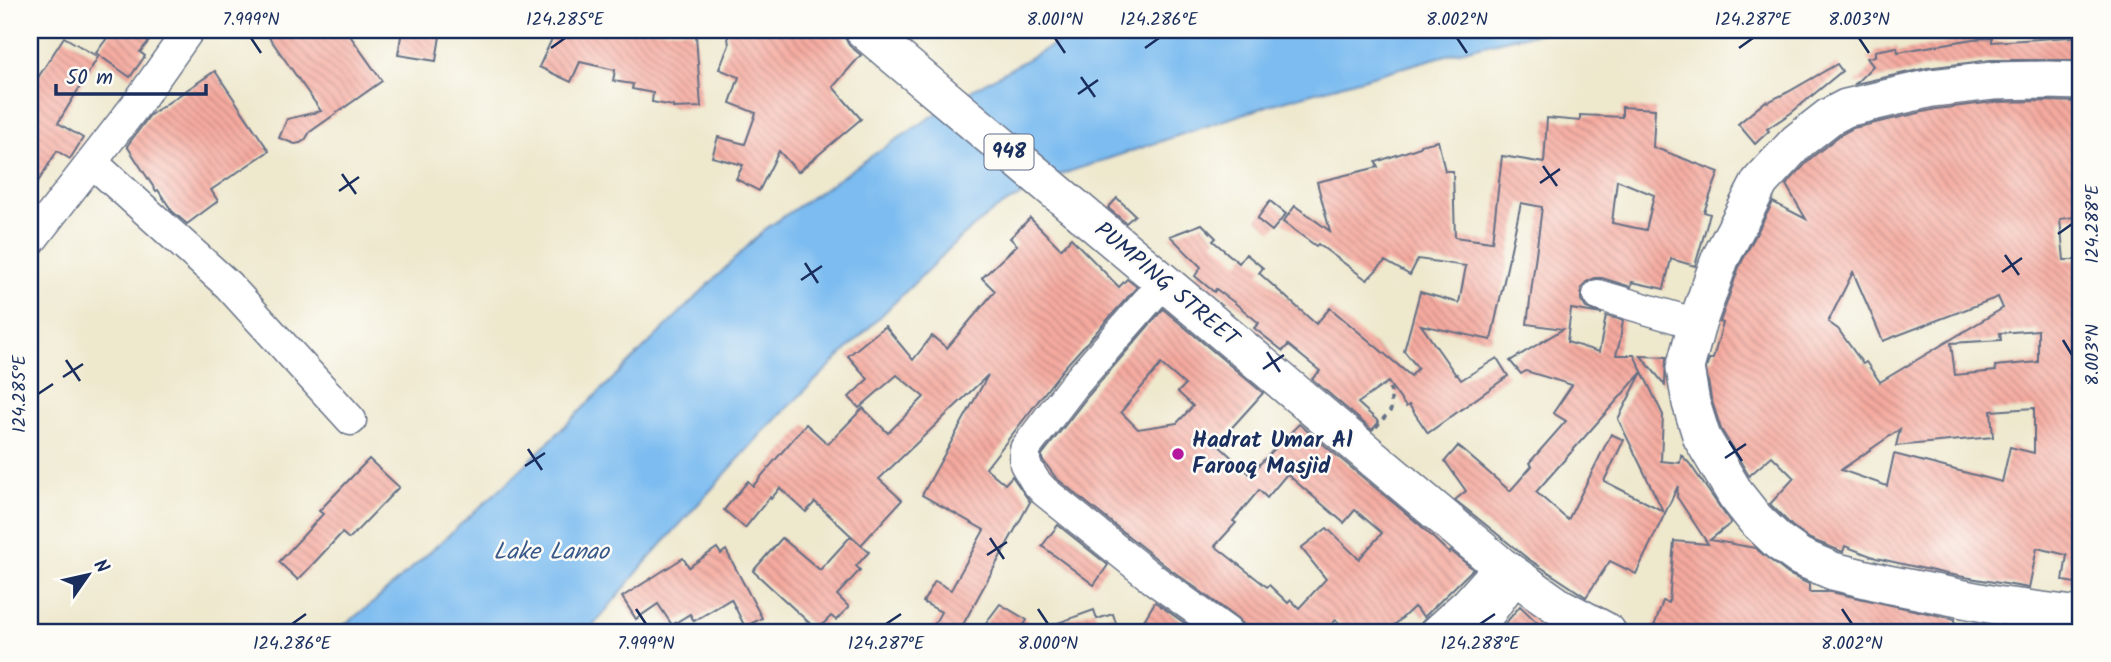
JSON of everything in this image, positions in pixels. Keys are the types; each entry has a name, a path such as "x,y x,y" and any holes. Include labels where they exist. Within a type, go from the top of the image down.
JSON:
{"main road":[{"name":"PUMPING STREET","path":"864,30 1508,571 1558,606 1607,632"},
{"path":"2081,82 1993,81 1932,88 1834,113 1797,142 1760,182 1720,259 1685,368 1691,403 1702,438 1736,495 1755,519 1800,557 1833,571 1886,584 1995,605 2081,616"}],"street":[{"path":"30,242 136,105 189,30"},
{"path":"92,162 228,285 351,420"},
{"path":"1163,283 1073,385 1026,449 1026,464 1035,481 1059,504 1152,578 1227,632"},
{"path":"1598,295 1697,324"},
{"path":"1434,632 1467,602 1508,571"},
{"path":"1477,632 1508,571"}],"path":[{"path":"1359,447 1391,411 1391,392 1388,385"}],"water":[{"name":"Lake Lanao","path":"1080,30 1559,30 1475,47 1273,104 1056,176 996,209 959,239 763,432 645,563 588,632 335,632 374,602 509,481 764,230 974,89"}],"building":[{"path":"113,30 158,30 140,52 145,56 130,77 96,53"},
{"path":"264,30 346,30 382,81 310,132 300,143 295,144 279,138 287,119 321,111"},
{"path":"402,30 441,30 436,61 398,55"},
{"path":"556,30 692,30 692,35 696,35 701,107 673,108 652,102 653,93 632,89 633,84 613,81 615,70 580,62 571,82 539,67"},
{"path":"727,30 844,30 850,46 861,55 833,87 861,119 798,172 779,151 759,191 736,179 743,165 712,157 718,137 745,144 756,113 730,103 739,77 719,69 729,45"},
{"path":"64,37 98,57 58,123 83,138 70,159 57,151 30,195 30,90"},
{"path":"2081,37 2081,60 1991,60 1927,68 1855,84 1873,66 1867,58 1875,56 1875,51 1897,47 1898,52 1973,39 1992,38 1992,42"},
{"path":"1837,64 1842,71 1767,129 1769,131 1755,144 1738,124 1766,101 1788,92"},
{"path":"215,71 269,151 211,190 218,201 187,224 172,211 158,190 156,191 127,146 150,115"},
{"path":"1994,102 2081,102 2081,216 2060,219 2064,260 2081,260 2081,584 2063,581 2067,555 2037,548 2029,588 1876,558 1845,546 1843,552 1810,539 1770,504 1794,478 1772,456 1749,476 1721,429 1711,398 1706,369 1709,359 1713,359 1723,323 1720,322 1739,267 1773,202 1806,219 1786,185 1811,158 1853,128 1936,109","holes":["1853,272 1883,341 1998,297 2003,308 1880,382 1866,362 1863,364 1838,329 1828,322","2038,330 2038,362 1995,366 1996,371 1955,375 1951,343 2001,340 2000,333","2034,408 2034,453 2010,447 2002,482 1894,454 1887,486 1841,470 1900,429 1896,446 1993,437 1991,411"]},
{"path":"1622,107 1655,109 1653,147 1719,172 1704,212 1710,214 1695,266 1671,259 1664,289 1632,282 1631,287 1602,278 1586,282 1581,289 1581,300 1586,308 1602,314 1571,309 1567,342 1599,352 1606,316 1623,320 1616,355 1634,355 1663,415 1661,461 1680,463 1681,455 1731,523 1710,540 1755,548 1788,574 1809,584 1809,592 1831,592 1955,619 1954,630 1914,628 1914,632 1652,632 1663,601 1669,603 1674,541 1708,544 1677,497 1678,486 1636,574 1610,561 1586,597 1527,558 1455,500 1466,491 1445,461 1458,446 1510,491 1532,466 1529,463 1566,421 1553,413 1572,385 1526,371 1521,374 1510,361 1563,329 1527,324 1542,207 1521,203 1491,340 1421,325 1461,380 1497,358 1508,376 1428,433 1409,405 1406,407 1388,382 1358,403 1379,422 1372,430 1312,379 1320,371 1288,345 1283,351 1254,328 1259,323 1195,276 1201,267 1170,236 1202,224 1216,238 1213,241 1239,263 1246,254 1263,268 1259,273 1316,324 1330,308 1411,376 1418,368 1404,351 1420,292 1459,303 1466,266 1418,259 1410,275 1385,261 1367,280 1283,222 1295,206 1330,231 1317,182 1378,167 1376,162 1438,141 1445,171 1453,171 1455,237 1492,242 1502,156 1544,163 1547,118 1580,121 1580,115 1622,117","holes":["1617,180 1654,195 1646,230 1612,223","1642,372 1618,419 1663,511 1604,481 1624,440 1611,434 1568,520 1536,492"]},
{"path":"1117,198 1135,215 1126,223 1108,208"},
{"path":"1270,201 1286,214 1272,231 1257,219"},
{"path":"1030,218 1061,249 1071,238 1119,287 1127,279 1137,287 1064,368 986,468 1005,484 1012,476 1030,502 959,632 930,632 941,612 923,602 935,581 951,590 984,530 922,495 988,375 879,479 902,500 861,545 815,502 806,512 780,488 745,528 724,510 748,481 753,486 806,424 828,444 863,408 888,433 924,397 897,375 859,408 849,397 868,379 848,356 885,326 913,360 932,336 947,348 995,291 982,278 1017,245 1010,238"},
{"path":"1163,309 1263,393 1217,444 1250,474 1299,424 1420,525 1449,553 1451,551 1473,569 1424,617 1414,607 1387,632 1348,632 1336,620 1324,632 1244,632 1243,624 1237,618 1163,564 1056,478 1042,459 1042,455 1088,396","holes":["1161,364 1185,385 1178,392 1193,406 1177,423 1138,429 1121,412","1287,474 1344,523 1355,510 1382,533 1359,559 1327,528 1301,548 1326,579 1299,608 1291,600 1288,603 1269,585 1267,587 1215,546 1236,523 1233,521 1259,490 1267,498"]},
{"path":"1641,356 1666,357 1665,385"},
{"path":"369,459 399,487 349,539 342,533 298,580 279,562 323,514 319,511"},
{"path":"1058,525 1108,565 1094,585 1042,546"},
{"path":"851,536 869,552 856,566 860,570 837,595 849,607 836,620 831,616 817,630 753,571 782,538 820,570"},
{"path":"717,548 721,554 726,550 762,618 745,627 731,599 694,621 690,614 672,625 658,604 636,619 622,597 683,558 689,567"},
{"path":"1155,602 1197,632 1137,632"},
{"path":"1000,604 1027,620 1020,632 979,632"},
{"path":"1520,606 1547,632 1498,632"},
{"path":"1094,610 1097,619 1113,614 1119,632 1038,630"}],"place":[{"name":"Hadrat Umar Al Farooq Masjid","path":"1178,454"}]}
